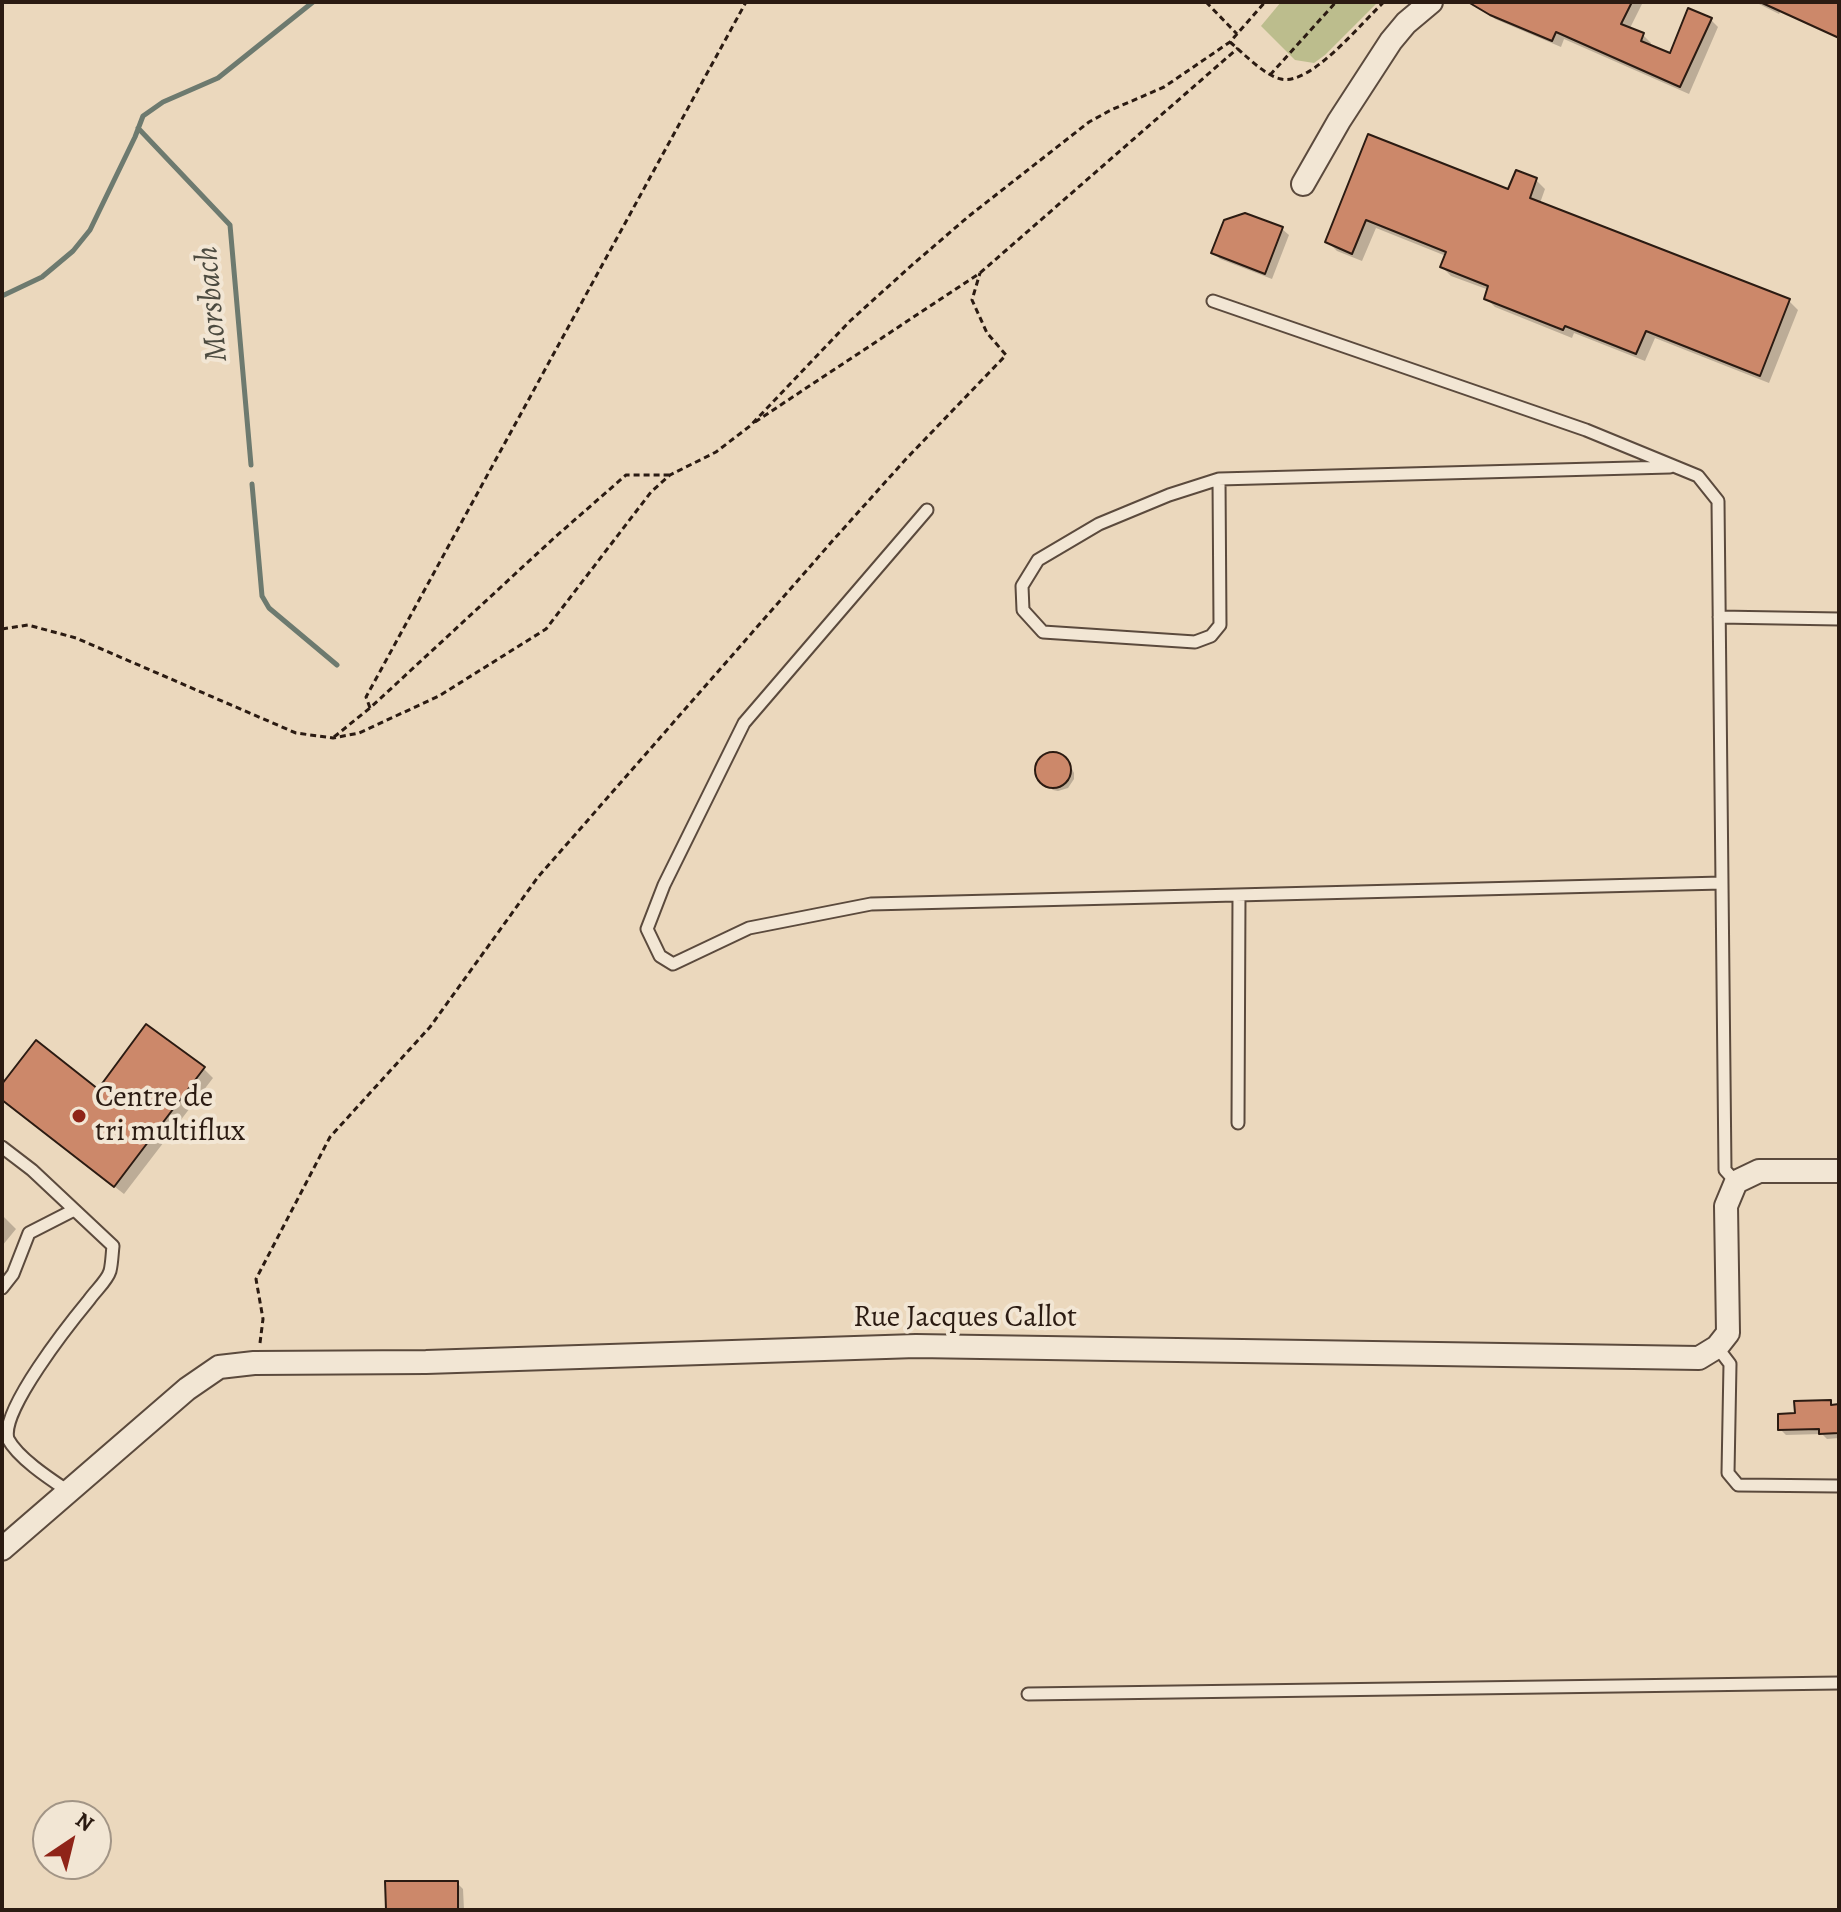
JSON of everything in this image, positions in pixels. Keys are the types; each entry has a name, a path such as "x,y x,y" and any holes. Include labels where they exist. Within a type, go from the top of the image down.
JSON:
{"street":[{"path":"1303,184 1391,41 1406,23 1431,2"},
{"path":"1717,1347 1728,1333 1726,1206 1736,1182 1759,1171 1839,1171"},
{"name":"Rue Jacques Callot","path":"2,1549 187,1389 219,1367 254,1363 426,1362 916,1346 1699,1358 1717,1347"}],"lane":[{"path":"1213,301 1586,430 1698,476 1718,501 1725,1170 1736,1182"},
{"path":"1219,479 1220,625 1211,636 1195,642 1043,632 1023,610 1022,586 1038,560 1099,524 1169,495 1219,479 1675,467"},
{"path":"927,510 744,723 664,885 647,929 660,956 673,964 749,928 871,904 1722,883"},
{"path":"1719,617 1839,619"},
{"path":"1238,1123 1239,895"},
{"path":"2,1147 32,1170 113,1246 110,1273 36,1367 6,1419 7,1437 17,1449 35,1467 68,1491"},
{"path":"2,1288 13,1274 29,1233 74,1210"},
{"path":"1717,1347 1730,1364 1728,1473 1738,1485 1839,1486"},
{"path":"1028,1694 1839,1683"}],"path":[{"path":"370,708 366,697 746,2"},
{"path":"1206,2 1237,34"},
{"path":"750,426 850,321 969,216 1089,122 1164,87 1230,42 1265,2"},
{"path":"1270,75 1336,2"},
{"path":"1230,42 1270,75 1282,80 1297,79 1313,70 1384,2"},
{"path":"2,629 28,625 76,638 296,733 333,738 359,733 439,696 546,629 651,492 670,475 716,452 750,426 980,273 1238,48"},
{"path":"254,1363 263,1319 256,1279 330,1137 430,1027 538,877 845,527 1006,355 987,333 972,300 980,273"},
{"path":"333,738 626,475 670,475"}],"green space":[{"path":"1281,2 1378,2 1314,63 1295,60 1261,26"}],"building":[{"path":"1468,2 1632,2 1621,24 1644,33 1641,41 1670,53 1688,8 1712,18 1680,87 1556,32 1552,41 1490,15"},
{"path":"1760,2 1839,2 1839,38 1793,17"},
{"path":"1368,134 1508,189 1516,170 1537,178 1530,198 1790,299 1760,376 1646,331 1636,354 1484,299 1488,286 1440,267 1446,252 1366,220 1352,254 1325,242"},
{"path":"1245,213 1283,227 1265,274 1211,253 1224,220"},
{"path":"1053,752 1066,757 1071,770 1066,783 1053,788 1040,783 1035,770 1040,757"},
{"name":"Centre de tri multiflux","path":"146,1024 205,1067 114,1187 2,1100 2,1084 36,1040 98,1089"},
{"path":"1831,1400 1831,1405 1839,1404 1839,1433 1819,1434 1819,1429 1778,1430 1778,1414 1795,1413 1794,1401"},
{"path":"385,1881 458,1881 458,1910 386,1910"}],"waterway":[{"name":"Morsbach","path":"2,296 42,277 73,251 90,230 143,116 163,102 218,78 313,2"},
{"name":"Morsbach","path":"138,128 230,225 251,465"},
{"name":"Morsbach","path":"252,484 262,596 269,608 337,665"}],"place":[{"name":"Centre de tri multiflux","path":"79,1116"}]}
